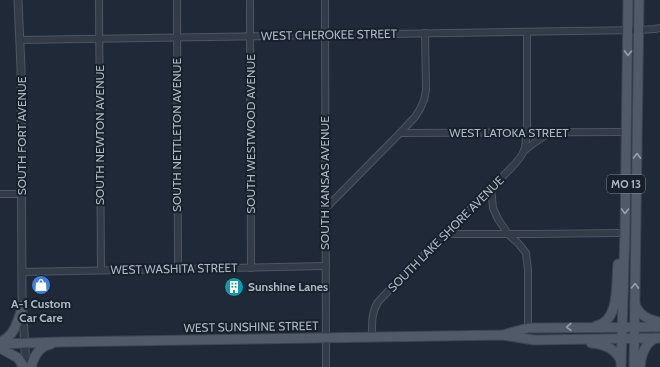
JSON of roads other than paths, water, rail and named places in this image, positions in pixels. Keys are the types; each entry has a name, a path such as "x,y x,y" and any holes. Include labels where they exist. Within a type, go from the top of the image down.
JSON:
{"main road":[{"name":"MO 13","path":"621,365 621,231 628,0"},
{"name":"MO 13","path":"634,367 639,0"},
{"path":"592,327 606,322 613,311 616,297 621,231"},
{"path":"634,303 638,311 643,316 653,321 660,322"},
{"path":"0,343 13,331 23,306"},
{"name":"WEST SUNSHINE STREET","path":"503,335 528,328 660,327"},
{"name":"WEST SUNSHINE STREET","path":"0,343 503,335 534,340 658,338"},
{"path":"640,367 645,348 650,342 658,338"},
{"path":"534,340 587,342 600,344 615,352 621,365"},
{"path":"31,367 36,354 45,345 60,342"},
{"path":"0,348 18,358 25,367"}],"street":[{"name":"SOUTH FORT AVENUE","path":"18,0 21,68 22,272 25,367"},
{"name":"SOUTH NEWTON AVENUE","path":"99,0 101,270"},
{"name":"SOUTH NETTLETON AVENUE","path":"177,0 178,269"},
{"name":"SOUTH WESTWOOD AVENUE","path":"250,0 251,268"},
{"name":"SOUTH KANSAS AVENUE","path":"325,0 326,367"},
{"name":"WEST CHEROKEE STREET","path":"20,40 639,30 660,28"},
{"path":"524,151 527,129 527,32"},
{"path":"325,209 400,134 420,109 424,100 426,84 426,33"},
{"name":"WEST LATOKA STREET","path":"400,134 619,132"},
{"name":"SOUTH LAKE SHORE AVENUE","path":"372,337 372,318 376,304 491,188 516,162 524,151 549,133"},
{"path":"491,188 494,212 508,234 526,253 528,270 528,328"},
{"path":"0,194 22,194"},
{"path":"445,234 621,231"},
{"name":"WEST WASHITA STREET","path":"22,272 326,266"}],"place":[{"name":"A-1 Custom Car Care","path":"41,285"},
{"name":"Sunshine Lanes","path":"234,287"}]}
